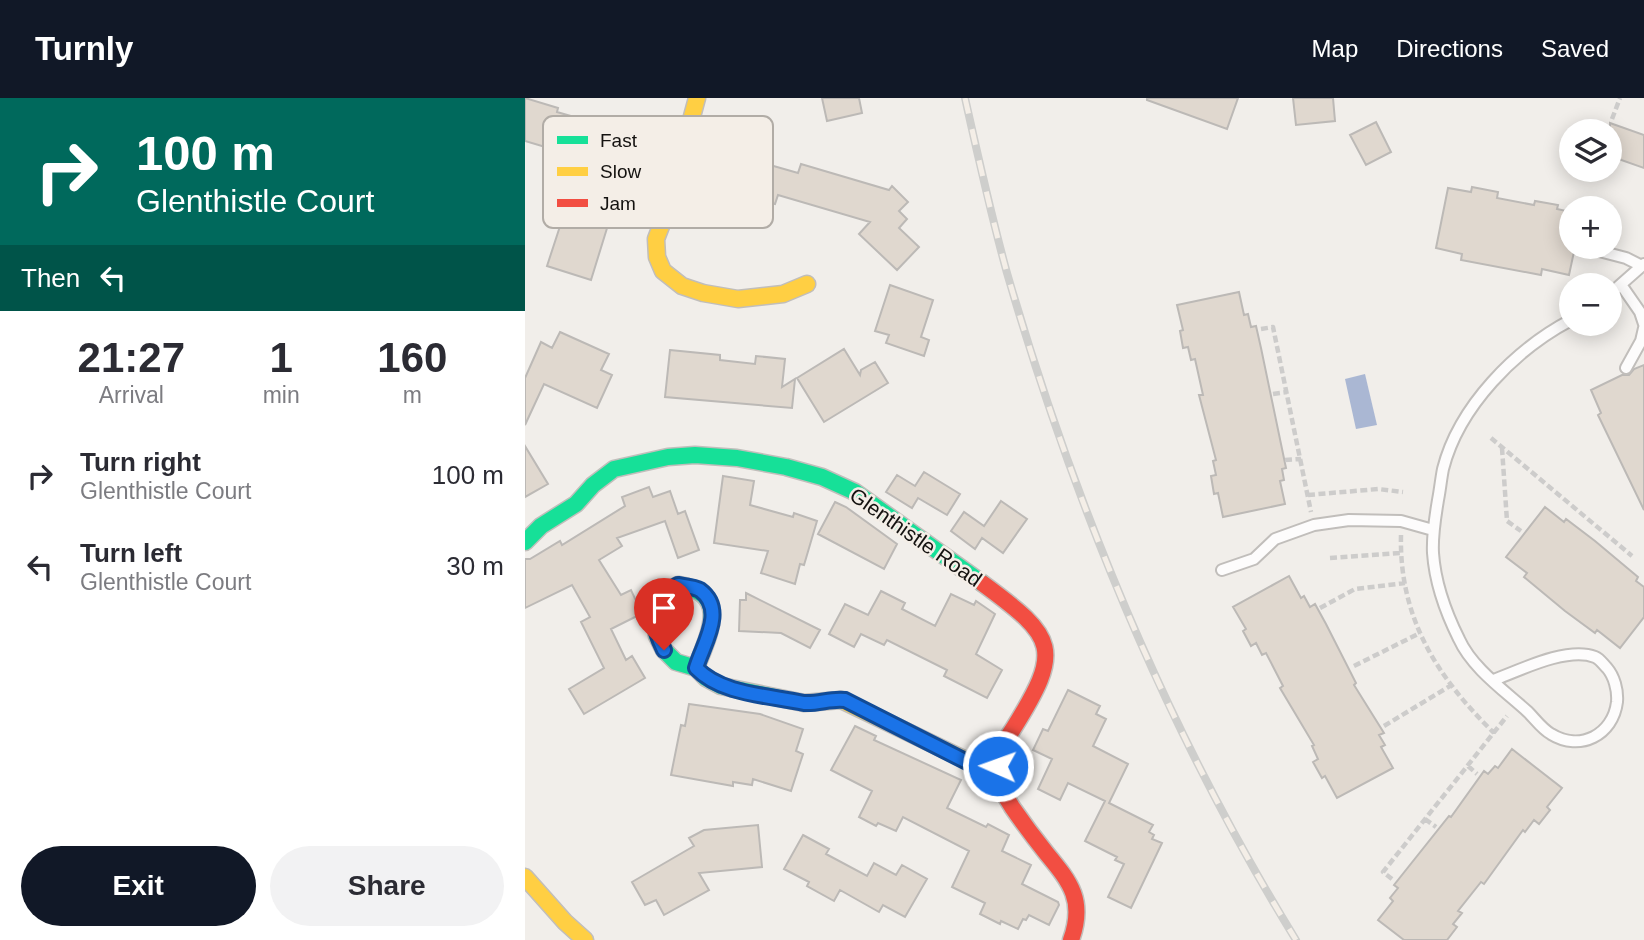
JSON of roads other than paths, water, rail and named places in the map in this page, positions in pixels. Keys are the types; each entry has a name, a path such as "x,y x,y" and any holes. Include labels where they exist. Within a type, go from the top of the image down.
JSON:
{"street":[{"path":"692,116 697,98"},
{"path":"660,228 656,239 657,257 663,271 682,286 738,299 783,294 807,284"},
{"name":"Glenthistle Road","path":"525,541 541,526 576,504 593,485 614,469 642,461 695,455 737,458 822,477 855,492 1026,615 1042,635 1047,645 1046,665 1034,695 1004,744 997,775"},
{"path":"696,668 713,623 712,606 699,589 678,585 661,596 654,616 657,636 664,650 676,662 696,668 706,678 721,686 804,703 817,704 833,698 845,700 997,775 1004,794 1071,884 1076,895 1078,904 1071,940"},
{"path":"525,877 585,940"}],"lane":[{"path":"1622,257 1643,265 1622,286 1640,312 1644,326 1641,341 1626,368"},
{"path":"1494,680 1549,659 1577,653 1597,657 1613,675 1618,699 1614,717 1597,737 1578,743 1551,735 1472,659 1459,641 1440,590 1433,553 1433,530 1444,467 1467,415 1507,368 1533,345 1559,328"},
{"path":"1222,570 1254,559 1275,539 1314,525 1349,520 1401,521 1433,530"}],"water":[{"path":"1365,374 1377,425 1356,429 1345,379"}],"railway":[{"path":"965,98 1007,273 1063,447 1095,532 1129,616 1206,781 1296,940"}]}
